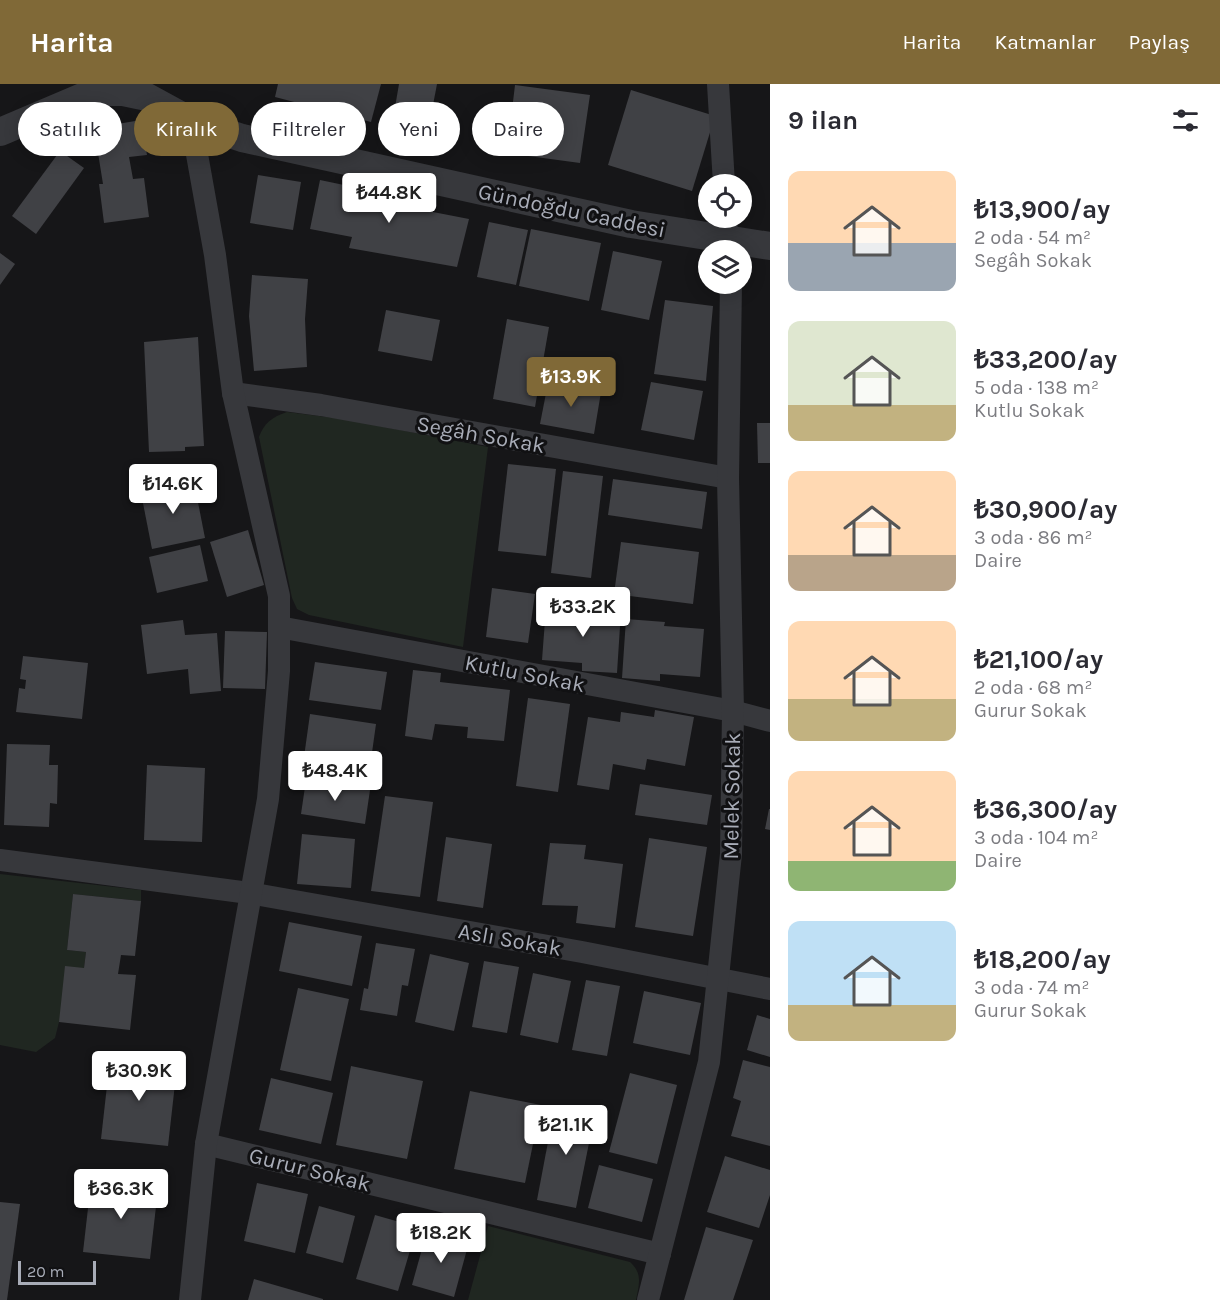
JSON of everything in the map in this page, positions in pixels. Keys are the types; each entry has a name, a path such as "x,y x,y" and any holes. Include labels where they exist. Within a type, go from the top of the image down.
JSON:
{"street":[{"path":"718,84 723,174"},
{"name":"Gündoğdu Caddesi","path":"0,132 94,92 143,91 161,102"},
{"name":"Gündoğdu Caddesi","path":"239,137 631,224 727,236 770,246"},
{"path":"190,1300 206,1144 249,893 268,799 279,671 279,596 233,393 215,255 197,156"},
{"name":"Melek Sokak","path":"648,1300 710,1062 731,854 733,711 728,478 731,294"},
{"name":"Segâh Sokak","path":"233,393 321,405 728,478"},
{"name":"Kutlu Sokak","path":"279,627 733,711 770,722"},
{"name":"Aslı Sokak","path":"0,860 249,893 582,952 770,989"},
{"name":"Gurur Sokak","path":"206,1144 660,1254"}],"shaded area":[{"path":"287,412 343,419 488,447 463,647 309,615 297,609 292,598 259,437 269,421"},
{"path":"0,874 141,890 141,901 73,894 67,950 86,952 84,968 59,1022 55,1038 36,1052 0,1045"},
{"path":"488,1226 630,1262 638,1275 636,1300 468,1300"}],"building":[{"path":"278,84 381,84 371,122 366,121 366,102 294,102 275,97"},
{"path":"399,84 437,84 434,102 396,102"},
{"path":"515,85 590,95 580,163 528,156 564,156 564,102 513,102"},
{"path":"631,90 715,116 692,191 608,165"},
{"path":"134,121 134,156 138,156 129,157 133,179 144,178 149,217 104,223 99,184 103,184 98,156 122,156 122,123"},
{"path":"56,156 67,156 84,168 36,234 12,216"},
{"path":"258,175 301,182 293,230 250,223"},
{"path":"320,180 435,204 433,212 469,219 457,267 349,248 352,237 310,229"},
{"path":"489,222 528,230 516,285 477,277"},
{"path":"531,229 601,243 589,301 519,286"},
{"path":"613,251 662,261 649,320 601,310"},
{"path":"0,253 15,264 0,285"},
{"path":"252,275 308,279 305,319 307,367 254,371 249,316"},
{"path":"665,300 713,306 706,381 654,374"},
{"path":"386,310 440,320 432,361 378,351"},
{"path":"507,319 549,327 535,407 493,399"},
{"path":"198,337 204,446 185,447 185,451 149,452 144,342"},
{"path":"651,382 703,391 694,440 641,430"},
{"path":"548,383 601,392 594,434 540,424"},
{"path":"757,423 770,423 770,463 758,463"},
{"path":"508,464 556,469 546,556 498,551"},
{"path":"563,471 603,476 591,578 551,573"},
{"path":"613,479 707,492 702,529 608,515"},
{"path":"194,482 205,538 152,549 141,493"},
{"path":"248,530 264,585 227,597 210,542"},
{"path":"621,542 699,552 693,604 614,594"},
{"path":"200,545 208,581 157,593 149,557"},
{"path":"492,588 535,594 528,643 486,637"},
{"path":"546,607 621,611 617,673 582,671 582,663 542,660"},
{"path":"626,619 665,622 664,626 704,629 700,677 660,674 660,681 622,678"},
{"path":"183,620 185,635 217,633 221,691 190,694 188,669 147,674 141,625"},
{"path":"225,631 267,632 265,689 223,688"},
{"path":"23,656 88,663 82,719 16,712 19,688 25,689 26,680 20,679"},
{"path":"315,662 387,672 381,710 309,700"},
{"path":"413,670 441,673 440,682 510,690 504,741 467,738 468,727 435,724 432,740 405,736"},
{"path":"528,698 570,704 558,792 516,786"},
{"path":"655,710 694,717 685,766 647,759 645,770 613,764 609,790 577,785 588,717 620,722 621,712 654,717"},
{"path":"310,714 376,724 370,767 304,757"},
{"path":"7,744 50,745 49,765 58,765 57,804 50,803 49,827 4,825"},
{"path":"147,765 205,768 202,842 144,840"},
{"path":"306,780 370,790 365,824 301,814"},
{"path":"640,784 712,795 707,825 635,815"},
{"path":"385,796 433,802 420,897 371,891"},
{"path":"770,809 770,830 765,829"},
{"path":"302,834 355,839 351,888 297,884"},
{"path":"446,837 492,844 483,908 437,901"},
{"path":"649,838 707,847 693,936 635,927"},
{"path":"550,843 586,845 584,859 623,864 615,928 576,923 578,906 542,905"},
{"path":"73,894 141,901 135,956 121,955 118,974 136,975 130,1030 59,1022 65,966 84,968 86,952 67,950"},
{"path":"289,922 362,936 352,986 279,971"},
{"path":"376,943 415,949 408,986 402,985 397,1016 360,1010 364,988 368,989"},
{"path":"430,954 469,963 454,1031 415,1022"},
{"path":"484,961 519,967 507,1033 472,1027"},
{"path":"533,973 571,981 558,1043 520,1035"},
{"path":"586,980 620,986 607,1056 572,1050"},
{"path":"298,988 349,999 331,1081 280,1070"},
{"path":"644,991 701,1003 690,1055 633,1043"},
{"path":"757,1015 770,1019 770,1057 747,1050"},
{"path":"110,1059 177,1066 168,1146 101,1139"},
{"path":"743,1060 770,1067 770,1146 731,1136 741,1101 733,1098"},
{"path":"351,1066 423,1081 407,1159 336,1145"},
{"path":"630,1073 677,1085 657,1164 609,1152"},
{"path":"271,1078 333,1093 321,1144 259,1130"},
{"path":"470,1091 541,1105 525,1183 454,1169"},
{"path":"555,1105 595,1113 576,1208 537,1200"},
{"path":"725,1156 770,1170 770,1195 759,1228 707,1212"},
{"path":"599,1165 653,1179 642,1222 588,1208"},
{"path":"91,1182 158,1189 150,1259 83,1252"},
{"path":"257,1183 308,1194 295,1253 244,1241"},
{"path":"0,1202 20,1204 7,1300 0,1300"},
{"path":"319,1206 355,1216 343,1263 306,1253"},
{"path":"375,1215 417,1227 398,1291 356,1279"},
{"path":"706,1227 753,1240 733,1300 684,1300"},
{"path":"427,1231 469,1242 454,1297 412,1285"},
{"path":"254,1279 323,1299 323,1300 248,1300"}]}
